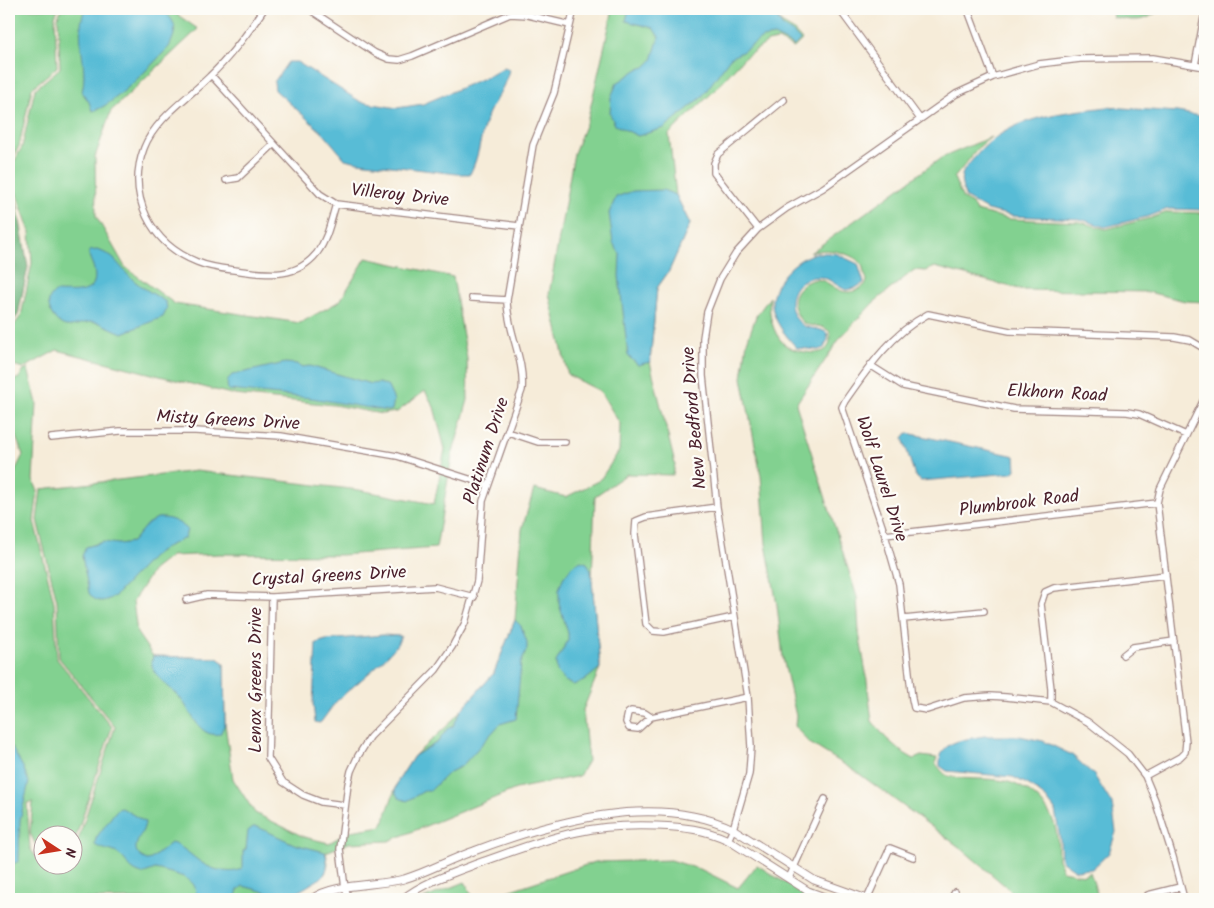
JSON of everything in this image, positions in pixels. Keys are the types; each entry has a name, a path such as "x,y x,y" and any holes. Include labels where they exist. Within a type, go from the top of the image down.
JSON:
{"street":[{"path":"264,9 244,39 211,75 162,119 144,147 138,172 139,196 149,224 162,240 178,253 197,263 214,268 269,275 287,273 302,266 316,254 326,238 336,204"},
{"path":"309,9 375,53 389,59 399,60 510,14 528,15 570,25"},
{"name":"Platinum Drive","path":"349,899 345,888 340,849 351,771 361,750 375,731 427,680 444,659 465,623 474,597 479,569 482,506 521,394 523,382 508,317 507,300 532,145 554,93 574,9"},
{"path":"839,9 920,120"},
{"path":"969,9 994,77"},
{"path":"1195,66 1205,12"},
{"name":"New Bedford Drive","path":"728,840 733,829 748,774 751,747 748,697 718,507 703,376 702,338 707,312 720,278 736,254 758,229 787,208 823,188 956,94 994,77 1039,64 1080,59 1153,58 1205,68"},
{"name":"Villeroy Drive","path":"211,75 320,194 336,204 519,226"},
{"path":"758,229 714,174 714,163 718,154 784,100"},
{"path":"226,180 238,178 274,144"},
{"path":"472,298 507,300"},
{"name":"Wolf Laurel Drive","path":"1184,899 1155,800 1145,776 1128,754 1088,722 1051,702 990,696 964,698 926,710 914,708 899,584 885,535 842,407 883,349 920,318 928,314 1010,331 1174,337 1190,340 1205,349"},
{"name":"Elkhorn Road","path":"870,365 903,386 1014,409 1127,412 1139,414 1186,435"},
{"path":"1145,776 1180,758 1185,752 1186,742 1157,503 1160,489 1205,397"},
{"name":"Misty Greens Drive","path":"51,438 120,431 195,431 281,436 398,456 488,485"},
{"path":"508,432 538,442 565,442"},
{"name":"Plumbrook Road","path":"885,535 1157,503"},
{"path":"718,507 646,516 636,521 635,534 646,624 653,631 664,632 734,617"},
{"path":"1051,702 1041,604 1045,592 1054,588 1166,575"},
{"name":"Crystal Greens Drive","path":"186,600 207,595 272,597 434,587 474,597"},
{"name":"Lenox Greens Drive","path":"272,597 268,758 283,782 303,795 321,802 345,805"},
{"path":"904,619 984,610"},
{"path":"1123,655 1133,647 1174,641"},
{"path":"651,717 748,697"},
{"path":"789,878 825,800"},
{"path":"312,899 324,892 405,878 528,831 561,822 646,812 683,815 710,820 733,829 814,880 867,899 890,848 913,857"},
{"path":"403,899 413,891 462,870 530,845 578,832 608,827 644,826 682,827 704,831 728,840 808,891 830,899"},
{"path":"457,858 462,870"},
{"path":"1148,895 1180,887"},
{"path":"951,899 955,892"}],"green space":[{"path":"9,9 58,9 55,16 57,67 32,88 19,146 10,164 9,159"},
{"path":"61,9 169,9 198,29 111,111 95,157 96,216 125,267 175,304 300,323 340,301 366,258 453,277 467,359 468,400 452,456 436,548 341,555 220,554 171,556 153,570 133,601 137,633 153,656 217,658 224,663 225,724 233,779 255,813 304,837 329,843 350,831 382,826 398,781 414,756 448,725 494,673 515,620 522,529 534,489 566,497 600,480 619,451 620,424 600,391 568,375 549,294 574,153 588,118 613,9 774,9 781,23 793,30 802,40 794,48 778,40 768,42 744,58 711,94 669,134 676,195 690,224 669,271 657,288 650,362 675,464 673,475 627,474 595,496 592,581 600,668 583,710 588,761 579,776 516,789 389,841 349,843 326,852 328,864 325,874 286,899 9,899 9,495 16,469 23,455 12,427 9,382 19,378 23,371 28,369 37,403 33,480 38,491 34,521 54,602 57,659 112,727 80,826 32,826 32,837 30,833 33,802 27,803 30,848 32,851 32,876 82,876 82,828 115,727 59,658 57,601 37,520 41,489 196,471 359,490 434,504 445,449 434,407 425,391 397,412 382,414 334,405 235,395 57,350 24,368 9,364 9,332 21,316 32,263 30,232 12,180 12,166 22,147 35,89 60,68 58,17"},
{"path":"1111,9 1160,9 1150,17 1133,20 1113,17"},
{"path":"991,137 980,146 954,178 963,199 972,204 976,211 1009,219 1080,222 1106,229 1168,212 1205,213 1205,302 1185,301 1148,292 1023,290 935,267 926,271 914,270 873,303 840,338 796,404 857,597 859,633 872,721 886,738 902,752 914,759 921,756 937,758 935,763 948,776 1007,782 1025,789 1033,795 1052,817 1057,838 1058,860 1062,871 1084,875 1090,872 1099,899 1015,899 1010,890 962,849 858,773 808,742 795,726 796,716 783,658 777,605 766,544 761,476 742,378 747,342 756,316 770,297 772,322 776,334 784,344 792,349 816,353 825,350 828,346 830,332 823,327 802,322 793,302 797,291 800,287 815,279 849,292 858,290 866,284 867,280 862,266 855,258 843,253 822,250 810,253 941,158"},
{"path":"9,181 17,203 28,267 18,315 9,327"},
{"path":"671,860 702,870 738,888 757,865 817,899 747,899 708,896 694,899 484,899 595,862"},
{"path":"465,882 474,899 423,899"}],"water":[{"path":"85,9 161,9 173,22 175,30 169,47 143,73 110,102 92,111 89,102 82,92 84,71 80,30"},
{"path":"629,9 772,9 782,26 800,40 794,46 774,36 762,38 730,58 701,98 664,128 638,136 615,125 610,114 611,97 617,83 638,69 645,67 652,60 659,37 653,28 626,21"},
{"path":"288,62 297,62 361,102 397,108 423,104 493,74 504,67 509,69 505,82 486,120 470,174 457,174 345,159 324,134 275,90 274,82"},
{"path":"1108,107 1177,112 1205,117 1205,210 1168,209 1150,216 1105,227 1080,219 1013,216 987,210 966,198 961,180 963,172 988,143 1003,133 1036,119"},
{"path":"663,190 676,195 690,224 669,271 657,288 650,362 638,365 628,356 619,276 620,254 613,243 609,213 616,197 633,191"},
{"path":"97,250 112,258 134,281 166,302 167,309 163,317 123,333 97,322 66,326 55,319 50,311 50,297 55,292 83,291 93,285 95,279 94,270 89,251"},
{"path":"816,253 837,254 858,264 864,283 846,290 829,280 818,277 809,278 796,287 791,300 794,315 802,325 827,333 828,339 824,348 818,350 797,348 777,322 772,304 773,296 780,280 793,266"},
{"path":"285,363 297,364 300,367 310,366 371,384 387,385 394,400 392,410 387,411 311,398 228,390 228,380 232,375"},
{"path":"907,433 1015,456 1016,470 1012,473 921,481 915,476 903,438"},
{"path":"157,518 169,519 184,526 187,529 185,538 164,548 152,557 115,596 104,601 94,599 89,593 82,556 86,547 103,542 119,544 132,542 147,524"},
{"path":"581,561 587,563 591,570 600,668 584,681 573,685 565,681 557,672 556,662 568,640 568,633 559,604 559,589 563,578 572,566"},
{"path":"515,620 521,626 527,642 527,649 521,663 516,719 500,724 462,766 448,773 430,791 424,791 407,801 399,798 395,790 398,781 414,756 438,742 447,729 453,726 462,709 494,673"},
{"path":"383,635 401,636 391,652 335,703 321,722 315,722 313,703 316,643 326,640"},
{"path":"153,656 217,658 224,663 225,724 220,734 212,734 201,728 179,697 156,674 152,662"},
{"path":"984,736 1019,736 1043,741 1072,755 1094,775 1112,804 1116,832 1109,853 1092,869 1075,870 1061,860 1060,839 1055,810 1046,798 1029,785 1013,777 947,771 940,766 940,757 948,746 961,740"},
{"path":"9,743 23,767 29,782 20,820 19,861 13,864 9,863"},
{"path":"122,808 145,822 136,848 140,856 147,860 171,843 184,849 207,866 224,871 237,871 243,867 243,851 246,849 248,831 253,827 258,827 294,844 325,852 327,869 321,878 286,899 280,899 272,894 243,886 238,890 235,899 195,899 196,892 194,886 186,878 155,869 142,874 133,870 118,854 95,845 96,838 115,812"}]}
